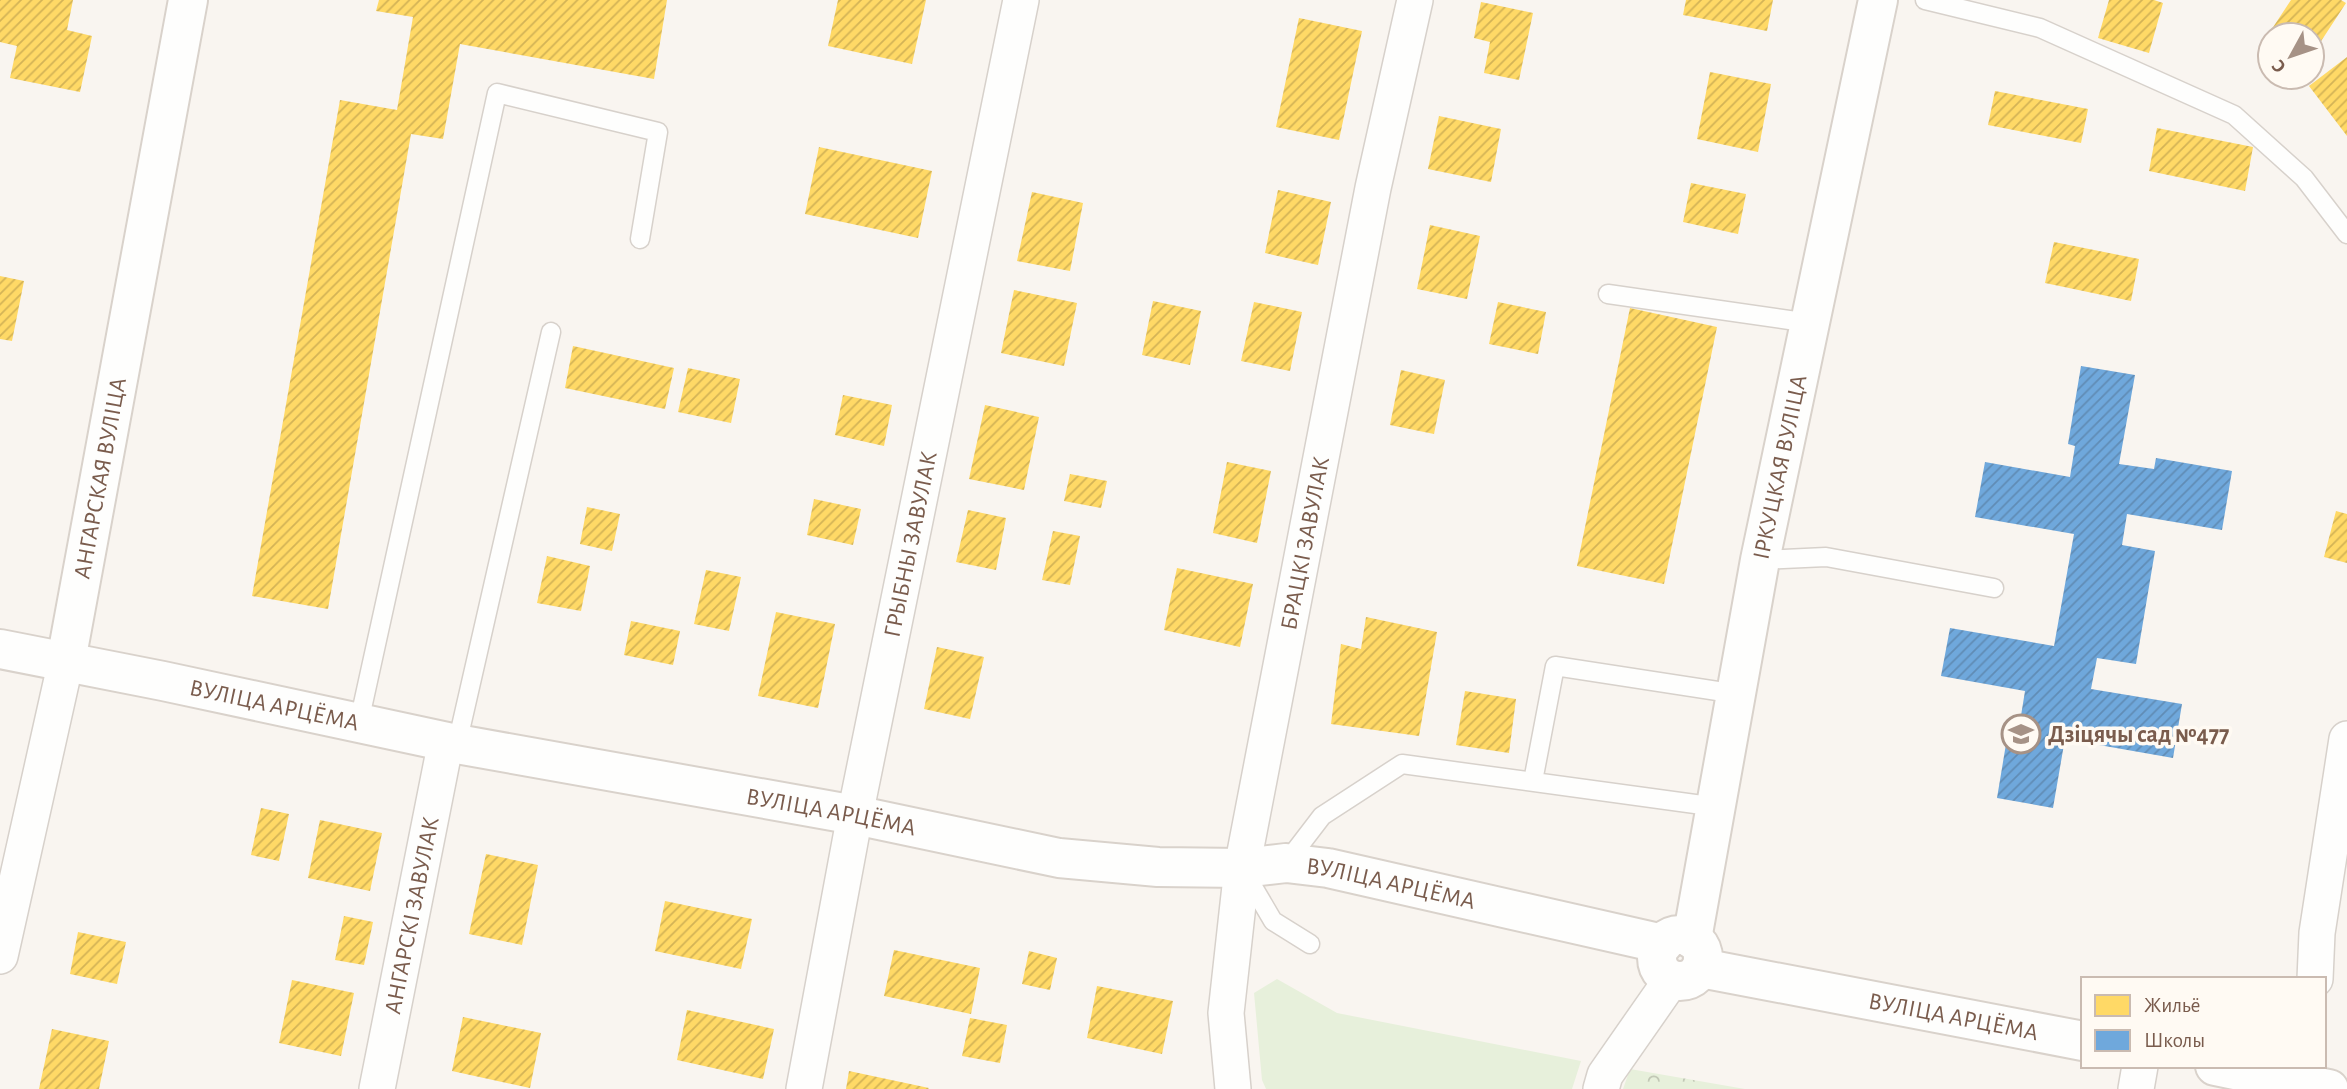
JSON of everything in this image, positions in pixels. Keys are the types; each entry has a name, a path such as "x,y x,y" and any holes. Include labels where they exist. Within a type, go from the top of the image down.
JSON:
{"street":[{"name":"АНГАРСКАЯ ВУЛІЦА","path":"0,956 66,661 188,0"},
{"name":"ГРЫБНЫ ЗАВУЛАК","path":"804,1089 855,815 1021,0"},
{"name":"БРАЦКІ ЗАВУЛАК","path":"1233,1089 1226,1013 1242,869 1373,188 1415,0"},
{"name":"ІРКУЦКАЯ ВУЛІЦА","path":"1682,957 1717,807 1760,560 1878,0"},
{"name":"ВУЛІЦА АРЦЁМА","path":"0,649 452,742 855,815 1059,858 1158,867 1242,869 1286,863 1328,868 1682,957 2081,1041"},
{"path":"2315,977 2317,933 2347,739"},
{"name":"АНГАРСКІ ЗАВУЛАК","path":"377,1089 452,742"},
{"path":"1601,1089 1605,1075 1682,957"},
{"path":"2136,1089 2140,1068"},
{"path":"2230,1068 2324,1081"}],"lane":[{"path":"1925,0 2040,28 2234,115 2304,178 2347,234"},
{"path":"359,722 497,93 658,132 640,239"},
{"path":"1608,294 1810,323"},
{"path":"452,742 551,332"},
{"path":"1760,560 1826,557 1994,588"},
{"path":"1533,781 1555,666 1737,694"},
{"path":"1286,863 1322,816 1402,764 1717,807"},
{"path":"1242,869 1273,921 1310,944"}],"green space":[{"path":"1277,979 1337,1013 1581,1061 1572,1089 1266,1089 1262,1080 1254,993"},
{"path":"1630,1069 1745,1089 1623,1089"}],"building: Жильё":[{"path":"0,0 73,0 67,30 92,36 80,92 10,78 17,46 0,42"},
{"path":"379,0 667,0 654,79 460,44 443,139 411,134 328,609 252,596 340,100 397,110 413,17 376,11"},
{"path":"838,0 926,0 912,64 828,46"},
{"path":"1686,0 1773,0 1767,31 1683,15"},
{"path":"2109,0 2154,0 2163,3 2149,53 2098,38"},
{"path":"2291,0 2341,0 2346,3 2326,34 2326,21 2277,21"},
{"path":"1481,2 1533,13 1519,80 1484,73 1490,42 1474,38"},
{"path":"1299,18 1362,31 1339,140 1276,127"},
{"path":"2347,57 2347,136 2313,91 2326,91 2326,73"},
{"path":"1710,72 1771,84 1758,152 1697,139"},
{"path":"1995,91 2088,109 2081,143 1988,125"},
{"path":"1439,116 1501,129 1491,182 1428,169"},
{"path":"2157,128 2253,147 2245,191 2149,171"},
{"path":"819,147 932,171 918,238 805,214"},
{"path":"1691,183 1746,194 1738,234 1683,222"},
{"path":"1278,190 1331,202 1318,265 1265,253"},
{"path":"1032,192 1083,203 1070,271 1017,261"},
{"path":"1430,225 1480,236 1467,299 1417,289"},
{"path":"2054,242 2139,259 2131,301 2045,283"},
{"path":"0,276 24,281 12,341 0,339"},
{"path":"1014,290 1077,303 1064,366 1001,353"},
{"path":"1153,301 1201,311 1190,365 1142,355"},
{"path":"1254,302 1302,312 1290,371 1241,361"},
{"path":"1498,302 1546,312 1538,354 1489,344"},
{"path":"1630,308 1717,327 1664,584 1577,566"},
{"path":"573,346 674,368 665,409 565,388"},
{"path":"688,368 740,379 731,423 678,412"},
{"path":"1401,370 1445,380 1434,434 1390,425"},
{"path":"843,395 892,405 884,446 835,435"},
{"path":"985,405 1039,417 1024,490 969,479"},
{"path":"1227,462 1271,471 1257,543 1213,533"},
{"path":"1070,474 1107,481 1101,508 1064,501"},
{"path":"814,499 861,509 853,545 807,535"},
{"path":"587,507 620,514 612,551 580,544"},
{"path":"968,510 1006,518 996,570 956,562"},
{"path":"2336,511 2347,514 2347,563 2324,557"},
{"path":"1053,531 1080,536 1070,585 1042,580"},
{"path":"547,556 590,566 581,611 537,603"},
{"path":"1177,568 1253,584 1240,647 1164,630"},
{"path":"706,570 741,577 729,631 694,624"},
{"path":"776,612 835,624 818,708 758,696"},
{"path":"1366,617 1437,632 1419,736 1331,724 1341,644 1361,649"},
{"path":"631,621 680,631 673,665 624,655"},
{"path":"937,647 984,657 970,719 924,709"},
{"path":"1465,691 1516,699 1509,753 1456,745"},
{"path":"261,808 289,814 279,861 251,855"},
{"path":"320,820 382,833 370,891 308,878"},
{"path":"486,854 538,865 522,945 469,934"},
{"path":"665,901 752,919 741,969 655,951"},
{"path":"344,916 373,922 364,965 335,960"},
{"path":"78,932 126,942 117,984 70,974"},
{"path":"894,950 980,968 971,1014 884,996"},
{"path":"1029,951 1057,958 1050,990 1022,984"},
{"path":"292,980 354,993 341,1056 279,1043"},
{"path":"1097,986 1173,1001 1162,1054 1087,1038"},
{"path":"687,1010 774,1029 763,1079 677,1060"},
{"path":"463,1017 541,1033 530,1088 452,1071"},
{"path":"970,1018 1007,1025 1000,1063 962,1056"},
{"path":"52,1029 109,1041 99,1089 39,1089"},
{"path":"849,1071 929,1088 846,1089"}],"building: Школы":[{"path":"2081,366 2135,375 2119,464 2154,469 2156,458 2232,471 2222,530 2127,514 2122,545 2155,551 2136,664 2097,658 2091,689 2182,704 2173,758 2099,745 2101,733 2067,727 2053,808 1997,798 2009,726 2019,728 2025,691 1941,676 1950,628 2054,646 2074,534 1975,517 1985,462 2070,477 2075,446 2068,444"}],"place":[{"name":"Дзіцячы сад №477","path":"2021,734"}]}
